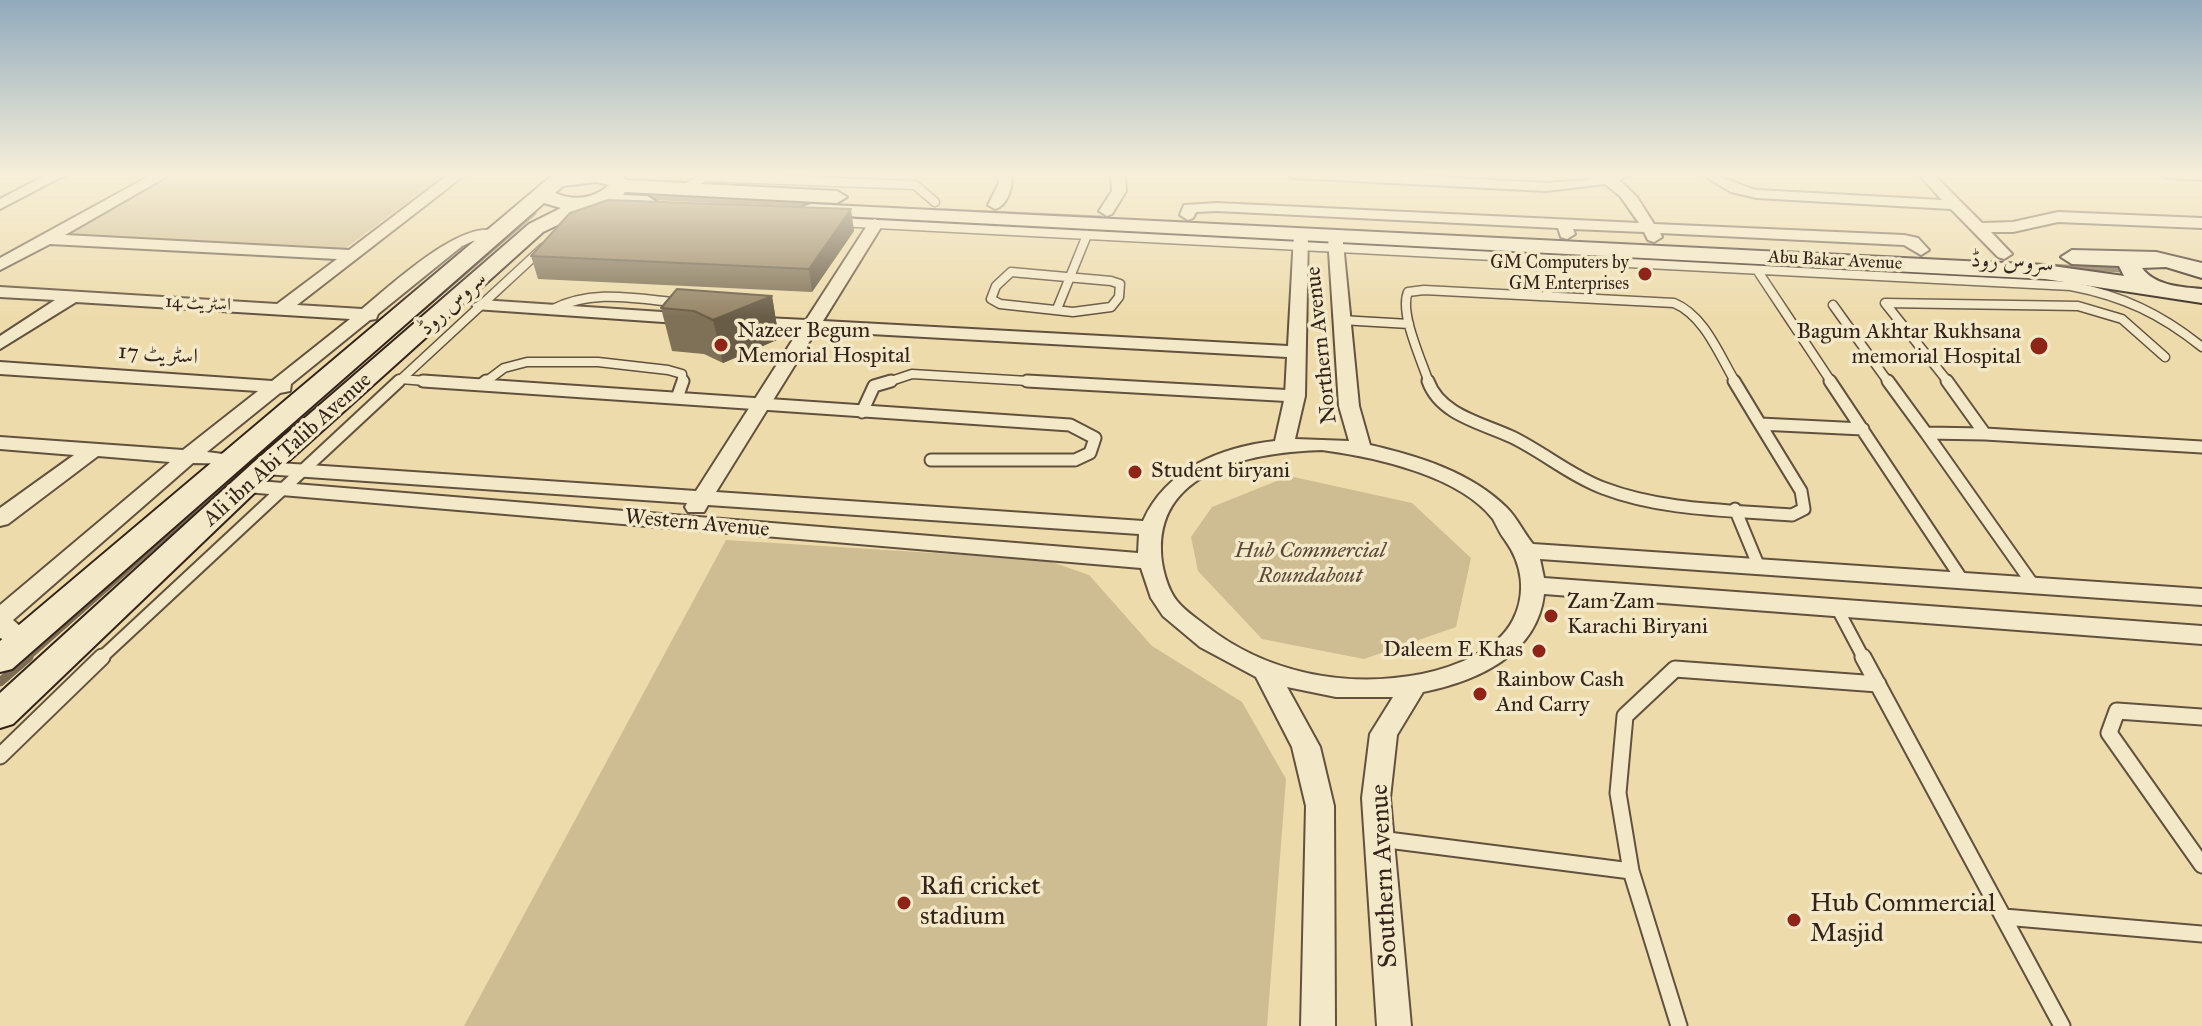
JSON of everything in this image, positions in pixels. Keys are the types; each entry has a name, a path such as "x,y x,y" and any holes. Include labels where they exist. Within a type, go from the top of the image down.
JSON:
{"main road":[{"name":"Ali ibn Abi Talib Avenue","path":"0,660 510,222"},
{"name":"Ali ibn Abi Talib Avenue","path":"0,714 264,481 545,222"},
{"name":"Abu Bakar Avenue","path":"1046,222 1301,241 2045,272 2202,296"},
{"name":"Abu Bakar Avenue","path":"1373,222 1652,233 1921,250 2170,261"},
{"path":"2144,260 2130,265 2130,270 2166,290 2202,316"},
{"path":"2170,261 2202,263"},
{"path":"2170,261 2202,271"}],"street":[{"path":"0,265 77,222"},
{"path":"281,309 396,222"},
{"path":"1646,222 1652,233"},
{"path":"1973,222 2004,254"},
{"path":"1979,228 2013,227 2036,222"},
{"path":"2175,222 2202,223"},
{"path":"686,523 875,224"},
{"path":"24,640 5,630 0,618 189,456 279,387 364,314 456,243 470,237 494,235"},
{"path":"46,239 352,255"},
{"name":"Northern Avenue","path":"1284,445 1295,396 1301,241"},
{"name":"Northern Avenue","path":"1336,242 1349,406 1361,448"},
{"name":"اسٹریٹ 14","path":"0,292 397,317"},
{"path":"0,344 73,296"},
{"path":"481,305 718,320 759,318 810,327 1296,352"},
{"name":"اسٹریٹ 17","path":"0,368 313,389"},
{"path":"0,443 232,460"},
{"path":"1322,444 1361,448 1414,462 1462,484 1501,515 1526,551 1534,585 1526,619 1503,649 1464,673 1413,687 1340,689 1267,673 1207,643 1166,603 1148,561 1150,528 1167,497 1197,472 1238,454 1284,445 1322,444"},
{"path":"0,519 93,450"},
{"name":"Western Avenue","path":"264,481 301,471 1150,528"},
{"name":"Western Avenue","path":"264,481 686,523 1148,561"},
{"path":"1526,551 2202,597"},
{"path":"1534,585 2202,635"},
{"path":"1267,673 1306,747 1320,806 1318,1026"},
{"name":"Southern Avenue","path":"1394,1026 1376,798 1384,734 1413,687"}],"lane":[{"path":"842,222 1087,235 1301,241"},
{"path":"1057,309 1087,235"},
{"name":"سروس روڈ","path":"301,471 549,242"},
{"name":"سروس روڈ","path":"1336,242 1538,259 2071,286 2116,293 2144,305 2202,347"},
{"path":"1538,259 1549,296"},
{"path":"1757,270 1963,581"},
{"path":"1011,272 1072,275 1120,284 1118,299 1109,308 1086,311 1057,309 1000,304 991,299 996,286 1011,272"},
{"path":"1424,290 1549,296 1674,303 1688,309 1801,491 1804,509 1792,515 1662,504 1602,488 1512,437 1466,419 1433,394 1409,324 1405,299 1408,292 1424,290"},
{"path":"551,310 565,300 587,296 689,303"},
{"path":"1985,434 1965,410 1964,402 1885,303 2089,308 2122,319 2165,357"},
{"path":"1833,305 2034,586"},
{"path":"1341,320 1409,324"},
{"path":"481,385 496,371 533,361 669,368 682,374 677,398"},
{"path":"862,412 874,386 912,374 1295,396"},
{"path":"400,379 1070,425 1095,438 1090,453 1075,460 931,460"},
{"path":"1760,424 1863,429"},
{"path":"1926,433 2202,447"},
{"path":"0,756 264,481"},
{"path":"1735,509 1759,567"},
{"path":"1837,608 2062,1026"},
{"path":"1679,1026 1631,871 1618,793 1625,716 1675,669 1878,684"},
{"path":"2202,717 2117,711 2109,733 2202,865"},
{"path":"1379,839 1631,871"},
{"path":"2004,917 2202,934"}],"green space":[{"path":"80,222 381,222 342,251 54,236"},
{"name":"Hub Commercial Roundabout","path":"1289,476 1412,503 1471,558 1456,627 1364,659 1262,639 1198,571 1191,537 1212,507"},
{"name":"Rafi cricket stadium","path":"726,540 1046,560 1089,575 1152,646 1242,702 1286,779 1267,1026 464,1026"}],"building":[{"path":"562,222 842,222 809,269 531,256"},
{"path":"677,289 772,296 713,320 694,311 661,308"}],"waterway":[{"path":"421,310 524,222"},
{"path":"2048,266 2121,270"},
{"path":"26,659 277,437"},
{"path":"0,682 29,657"}],"place":[{"name":"GM Computers by GM Enterprises","path":"1645,274"},
{"name":"Nazeer Begum Memorial Hospital","path":"721,345"},
{"name":"Bagum Akhtar Rukhsana memorial Hospital","path":"2039,346"},
{"name":"Student biryani","path":"1135,472"},
{"name":"Zam Zam Karachi Biryani","path":"1551,616"},
{"name":"Daleem E Khas","path":"1539,651"},
{"name":"Rainbow Cash And Carry","path":"1480,694"},
{"name":"Rafi cricket stadium","path":"904,903"},
{"name":"Hub Commercial Masjid","path":"1794,920"}]}
